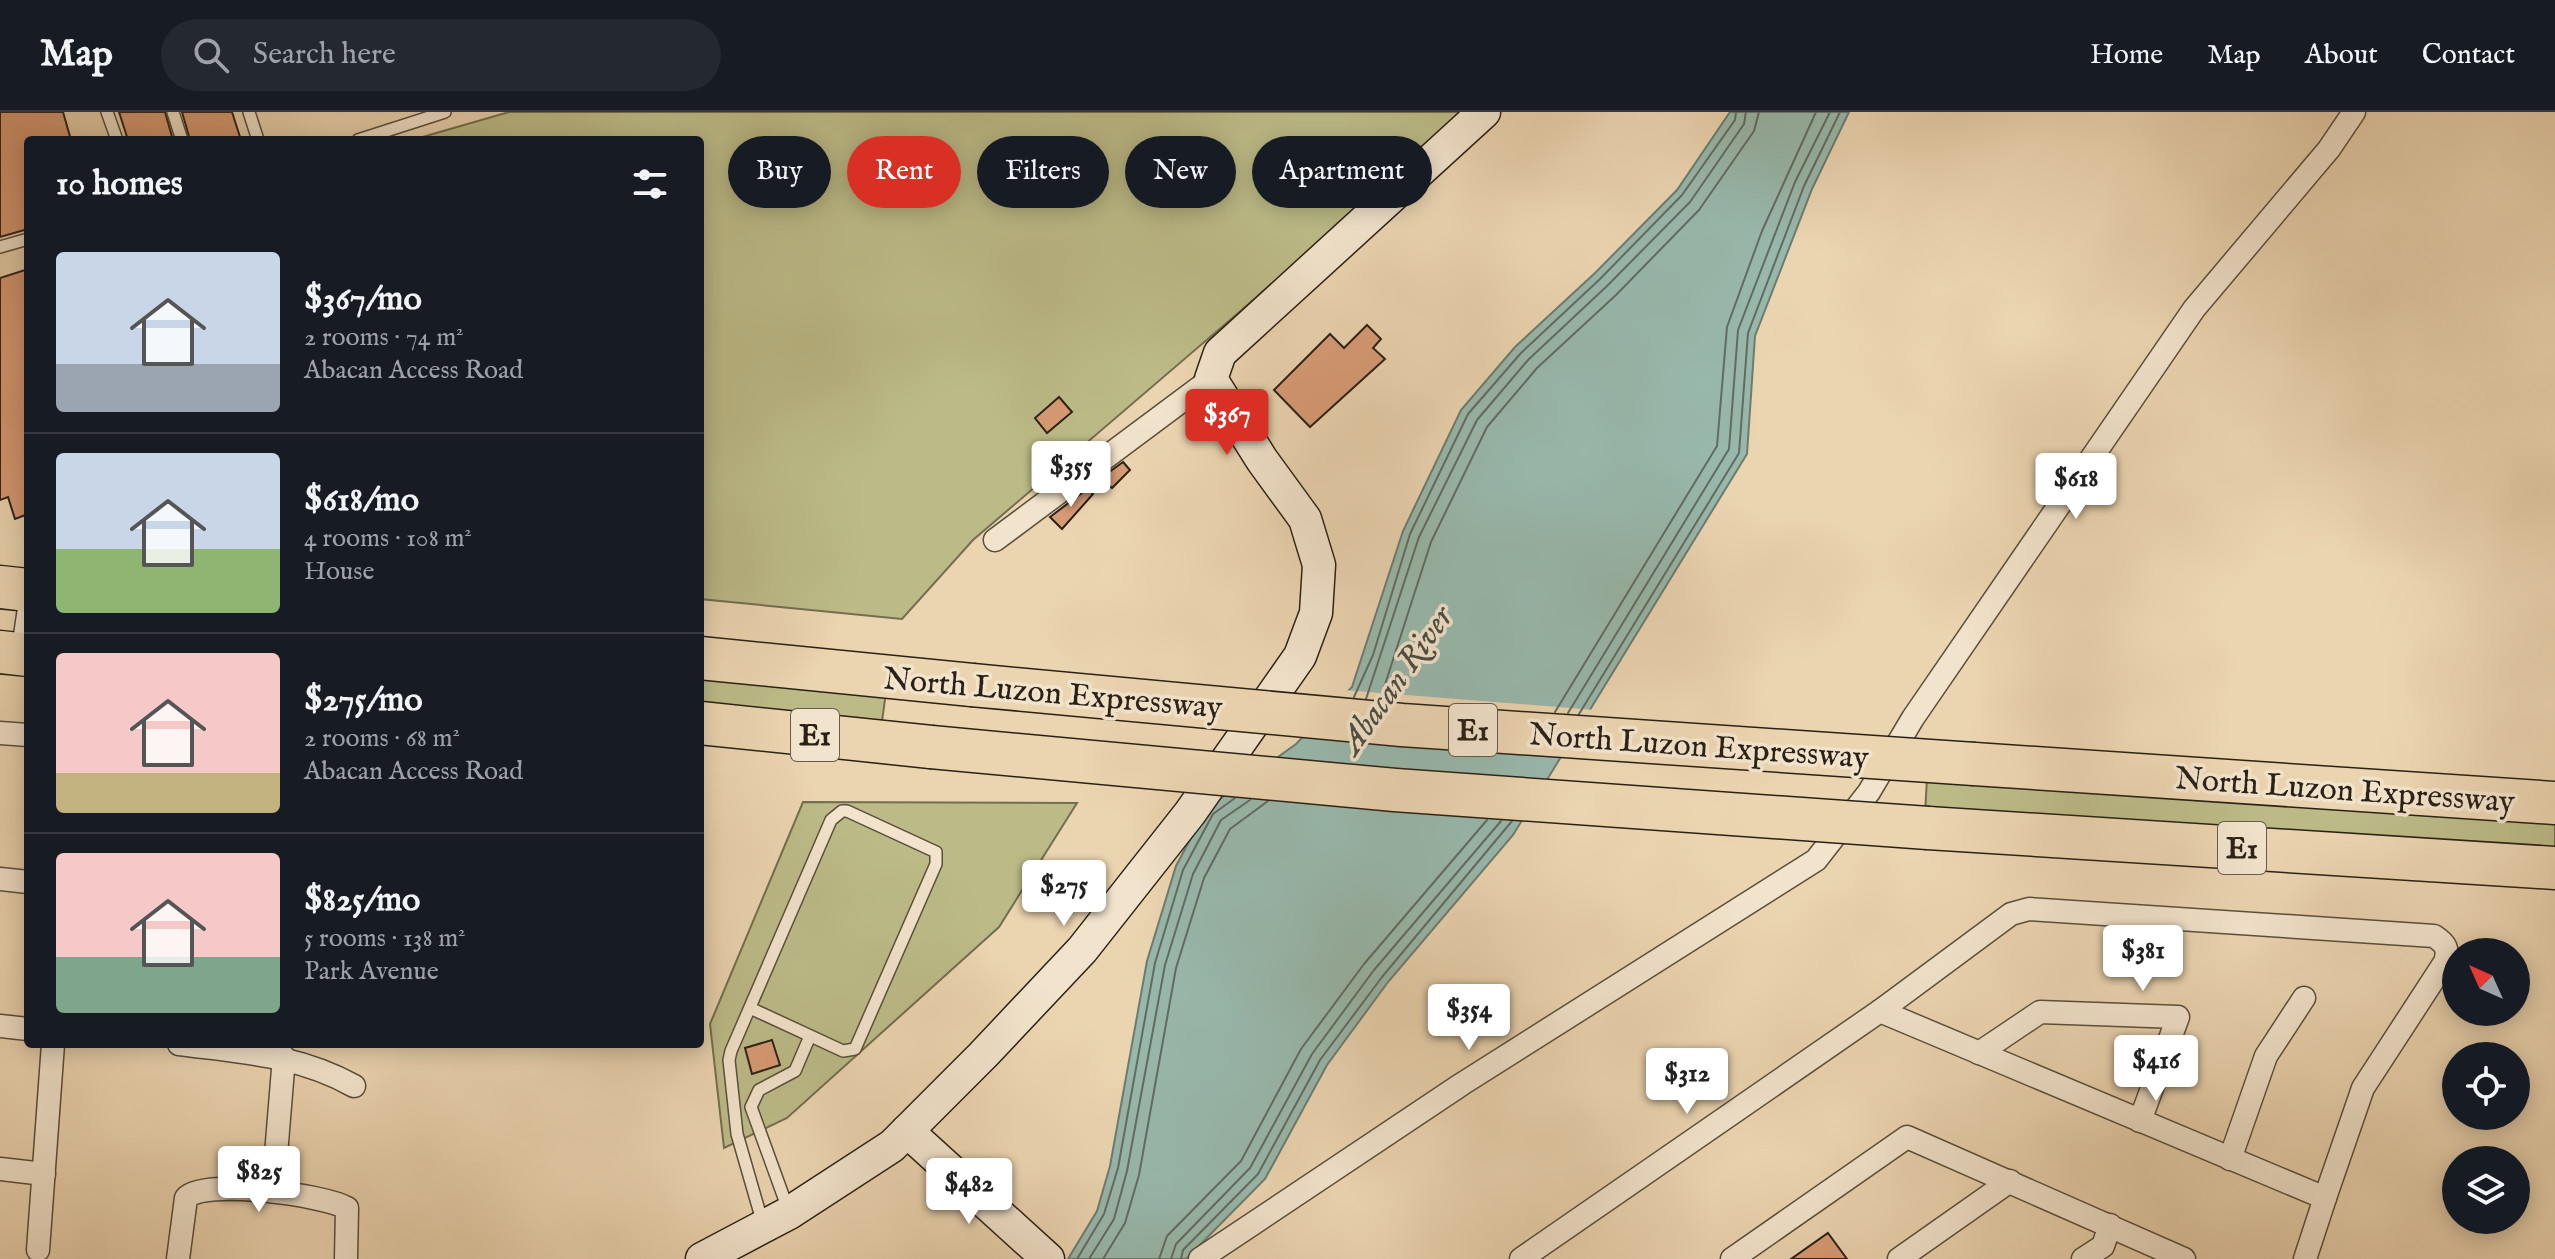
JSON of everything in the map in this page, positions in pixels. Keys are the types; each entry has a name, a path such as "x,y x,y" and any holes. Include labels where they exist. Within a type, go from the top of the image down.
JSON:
{"highway":[{"name":"North Luzon Expressway","path":"704,658 1402,725 2555,803"},
{"name":"North Luzon Expressway","path":"704,723 1395,790 2555,868"}],"street":[{"path":"995,540 1211,379 1220,353 1484,112"},
{"path":"1200,1259 1462,1084 1816,860 1869,792 1913,718 2194,309 2329,149 2354,112"},
{"path":"702,1259 776,1221 892,1146 918,1140 1082,950 1190,813 1300,656 1316,613 1319,565 1305,519 1262,460 1211,379"},
{"path":"0,733 24,735"},
{"path":"0,879 24,882"},
{"path":"1521,1259 1880,1011 2011,914 2029,909 2434,936 2445,943 2448,951 2445,962 2363,1088 2305,1259"},
{"path":"2230,1159 2266,1056 2304,998"},
{"path":"1880,1011 2325,1198"},
{"path":"1979,1053 2040,1012 2178,1017 2140,1121"},
{"path":"0,1026 24,1029"},
{"path":"38,1250 53,1048"},
{"path":"211,1048 284,1057 318,1067 354,1086"},
{"path":"273,1191 284,1057"},
{"path":"1732,1259 1907,1137 2010,1181 2108,1243 2184,1259"},
{"path":"918,1140 1048,1259"},
{"path":"0,1169 44,1174"},
{"path":"1899,1259 2010,1181"},
{"path":"178,1259 186,1198 192,1192 273,1191 335,1201 347,1208 346,1259"},
{"path":"2083,1259 2108,1243"}],"lane":[{"path":"107,112 116,136"},
{"path":"173,112 181,136"},
{"path":"249,112 257,136"},
{"path":"370,136 445,112"},
{"path":"0,247 24,240"},
{"path":"15,654 18,589"},
{"path":"750,1008 843,1051 858,1046 936,864 936,852 847,811 836,814 750,1008 731,1051 729,1068 737,1134 776,1221"},
{"path":"776,1221 751,1107 759,1090 795,1071 810,1036"}],"shaded area":[{"path":"509,112 1473,112 1432,147 1432,136 1252,136 1252,208 1361,208 973,540 902,619 704,599 704,136 426,136"},
{"path":"704,673 886,692 881,729 704,711"},
{"path":"1927,777 2555,813 2555,851 1925,815"},
{"path":"803,802 1077,803 999,927 787,1118 724,1148 710,1024"}],"water":[{"name":"Abacan River","path":"1730,112 1849,112 1812,189 1755,336 1747,454 1513,835 1388,982 1327,1065 1265,1179 1186,1259 1068,1259 1097,1211 1110,1166 1147,961 1176,866 1207,808 1296,744 1352,687 1403,531 1461,410 1515,347 1595,273 1677,190"}],"pier":[{"path":"1344,690 1596,710 1573,748 1308,726"}],"building":[{"path":"0,112 63,112 70,136 24,136 24,230 0,237"},
{"path":"119,112 165,112 172,136 127,136"},
{"path":"182,112 232,112 240,136 189,136"},
{"path":"24,270 24,516 15,519 8,497 0,500 0,278"},
{"path":"1367,325 1381,339 1373,348 1385,359 1310,427 1274,390 1330,334 1344,348"},
{"path":"1059,397 1072,412 1047,433 1035,418"},
{"path":"1123,462 1130,470 1112,488 1101,478"},
{"path":"1087,489 1093,494 1062,529 1050,517"},
{"path":"772,1040 780,1065 752,1074 745,1048"},
{"path":"1828,1233 1847,1259 1791,1259"}]}
